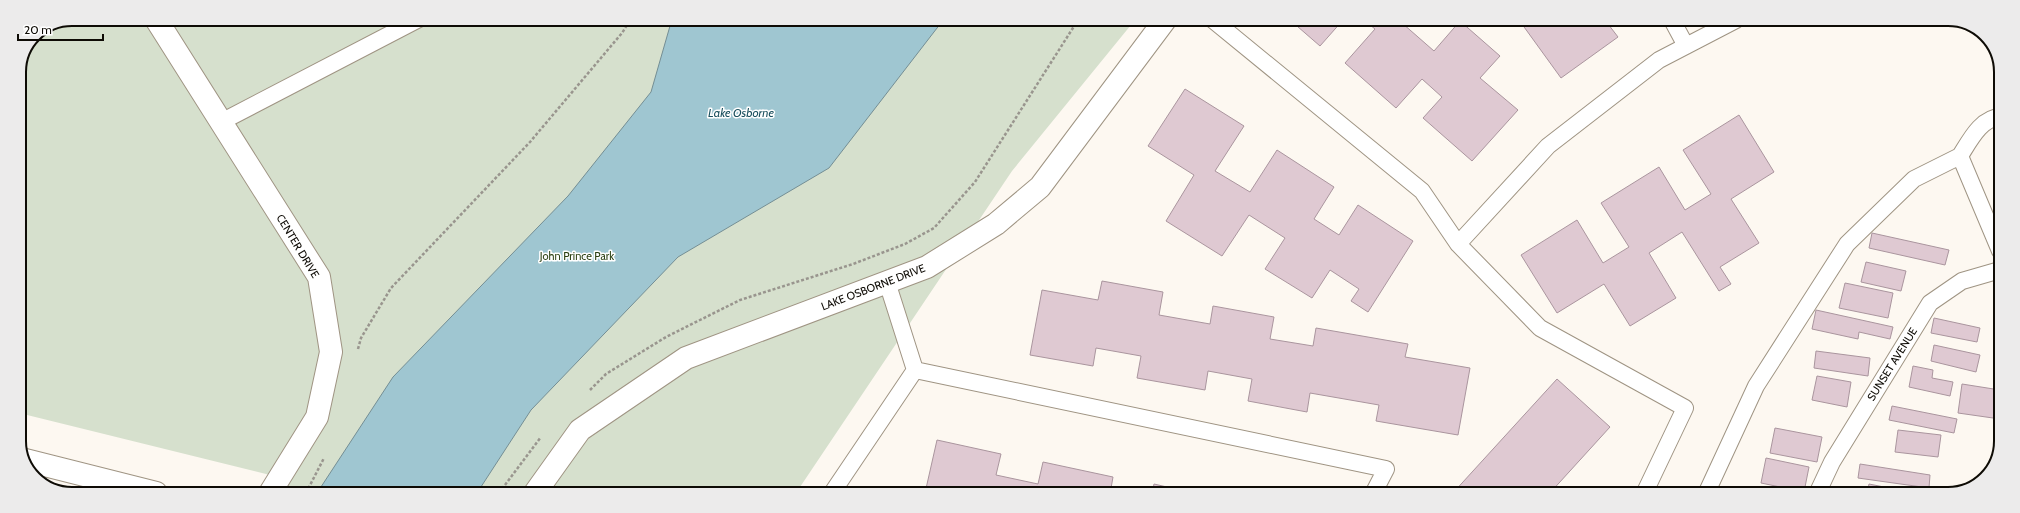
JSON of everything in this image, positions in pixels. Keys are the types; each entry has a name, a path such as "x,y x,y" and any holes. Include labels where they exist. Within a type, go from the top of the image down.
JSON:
{"street":[{"name":"CENTER DRIVE","path":"160,26 319,277 331,352 317,417 274,487"},
{"name":"LAKE OSBORNE DRIVE","path":"539,487 580,430 686,358 927,267 996,224 1040,187 1161,26"},
{"path":"31,462 132,487"}],"lane":[{"path":"221,122 406,26"},
{"path":"1220,26 1422,191 1458,244 1540,328 1686,408 1647,487"},
{"path":"1675,26 1686,46"},
{"path":"1458,244 1548,146 1659,60 1724,26"},
{"path":"1709,487 1756,386 1846,244 1914,179 1960,156 1979,127 1994,118"},
{"path":"1960,156 1994,237"},
{"name":"SUNSET AVENUE","path":"1820,487 1832,462 1930,303 1962,281 1994,272"},
{"path":"888,282 915,370"},
{"path":"915,370 1386,469 1377,487"},
{"path":"836,487 915,370"},
{"path":"1644,487 1652,477"}],"path":[{"path":"357,352 361,338 391,288 530,142 626,26"},
{"path":"589,391 606,374 666,337 740,300 853,264 905,244 934,228 975,182 1074,26"},
{"path":"504,487 544,435"},
{"path":"309,487 325,457"}],"green space":[{"name":"John Prince Park","path":"72,26 1130,26 1012,171 800,487 281,487 286,479 26,415 26,72 27,63 34,46 46,34 63,27"}],"water":[{"name":"Lake Osborne","path":"670,26 939,26 829,168 678,257 531,410 481,487 321,487 393,377 568,196 651,92"}],"building":[{"path":"1297,26 1338,26 1320,46"},
{"path":"1371,26 1405,26 1434,51 1456,26 1466,26 1500,56 1480,78 1518,110 1472,161 1423,118 1442,97 1422,79 1396,108 1345,63 1375,29"},
{"path":"1523,26 1610,26 1618,37 1561,78"},
{"path":"1185,89 1244,126 1215,171 1250,192 1277,150 1334,187 1314,219 1339,235 1358,205 1413,241 1368,312 1351,301 1359,289 1330,270 1312,298 1265,269 1285,238 1249,215 1222,256 1166,221 1194,175 1148,146"},
{"path":"1739,115 1774,172 1731,199 1759,243 1720,267 1731,284 1719,291 1682,232 1649,253 1676,298 1630,326 1604,284 1557,313 1521,255 1577,220 1603,263 1629,247 1601,203 1659,167 1685,210 1711,194 1683,150"},
{"path":"1872,233 1949,250 1945,265 1869,248"},
{"path":"1866,262 1906,271 1901,291 1861,282"},
{"path":"1102,281 1163,292 1159,315 1210,324 1213,306 1274,317 1270,339 1313,346 1316,328 1408,344 1405,357 1470,368 1458,435 1376,421 1379,405 1310,393 1307,412 1248,401 1252,379 1208,371 1205,390 1137,378 1141,356 1096,348 1093,366 1030,355 1042,290 1098,300"},
{"path":"1845,283 1893,293 1888,318 1839,308"},
{"path":"1816,310 1893,327 1890,339 1859,332 1858,339 1812,329"},
{"path":"1934,318 1980,328 1977,342 1931,333"},
{"path":"1934,345 1980,355 1976,372 1931,361"},
{"path":"1816,351 1870,358 1868,376 1814,368"},
{"path":"1913,366 1933,370 1932,378 1953,382 1950,396 1909,387"},
{"path":"1817,376 1851,382 1847,407 1812,400"},
{"path":"1557,379 1610,427 1555,487 1458,487"},
{"path":"1962,384 1994,389 1994,418 1958,413"},
{"path":"1892,406 1957,419 1954,433 1889,420"},
{"path":"1775,428 1822,437 1817,462 1770,453"},
{"path":"1898,430 1941,435 1938,457 1895,452"},
{"path":"937,440 1001,454 996,475 1038,484 1043,462 1113,477 1111,487 926,487"},
{"path":"1766,458 1809,467 1805,487 1780,487 1761,483"},
{"path":"1860,464 1930,475 1929,487 1858,478"},
{"path":"1154,484 1167,487 1153,487"},
{"path":"1869,484 1884,487 1868,487"}]}
